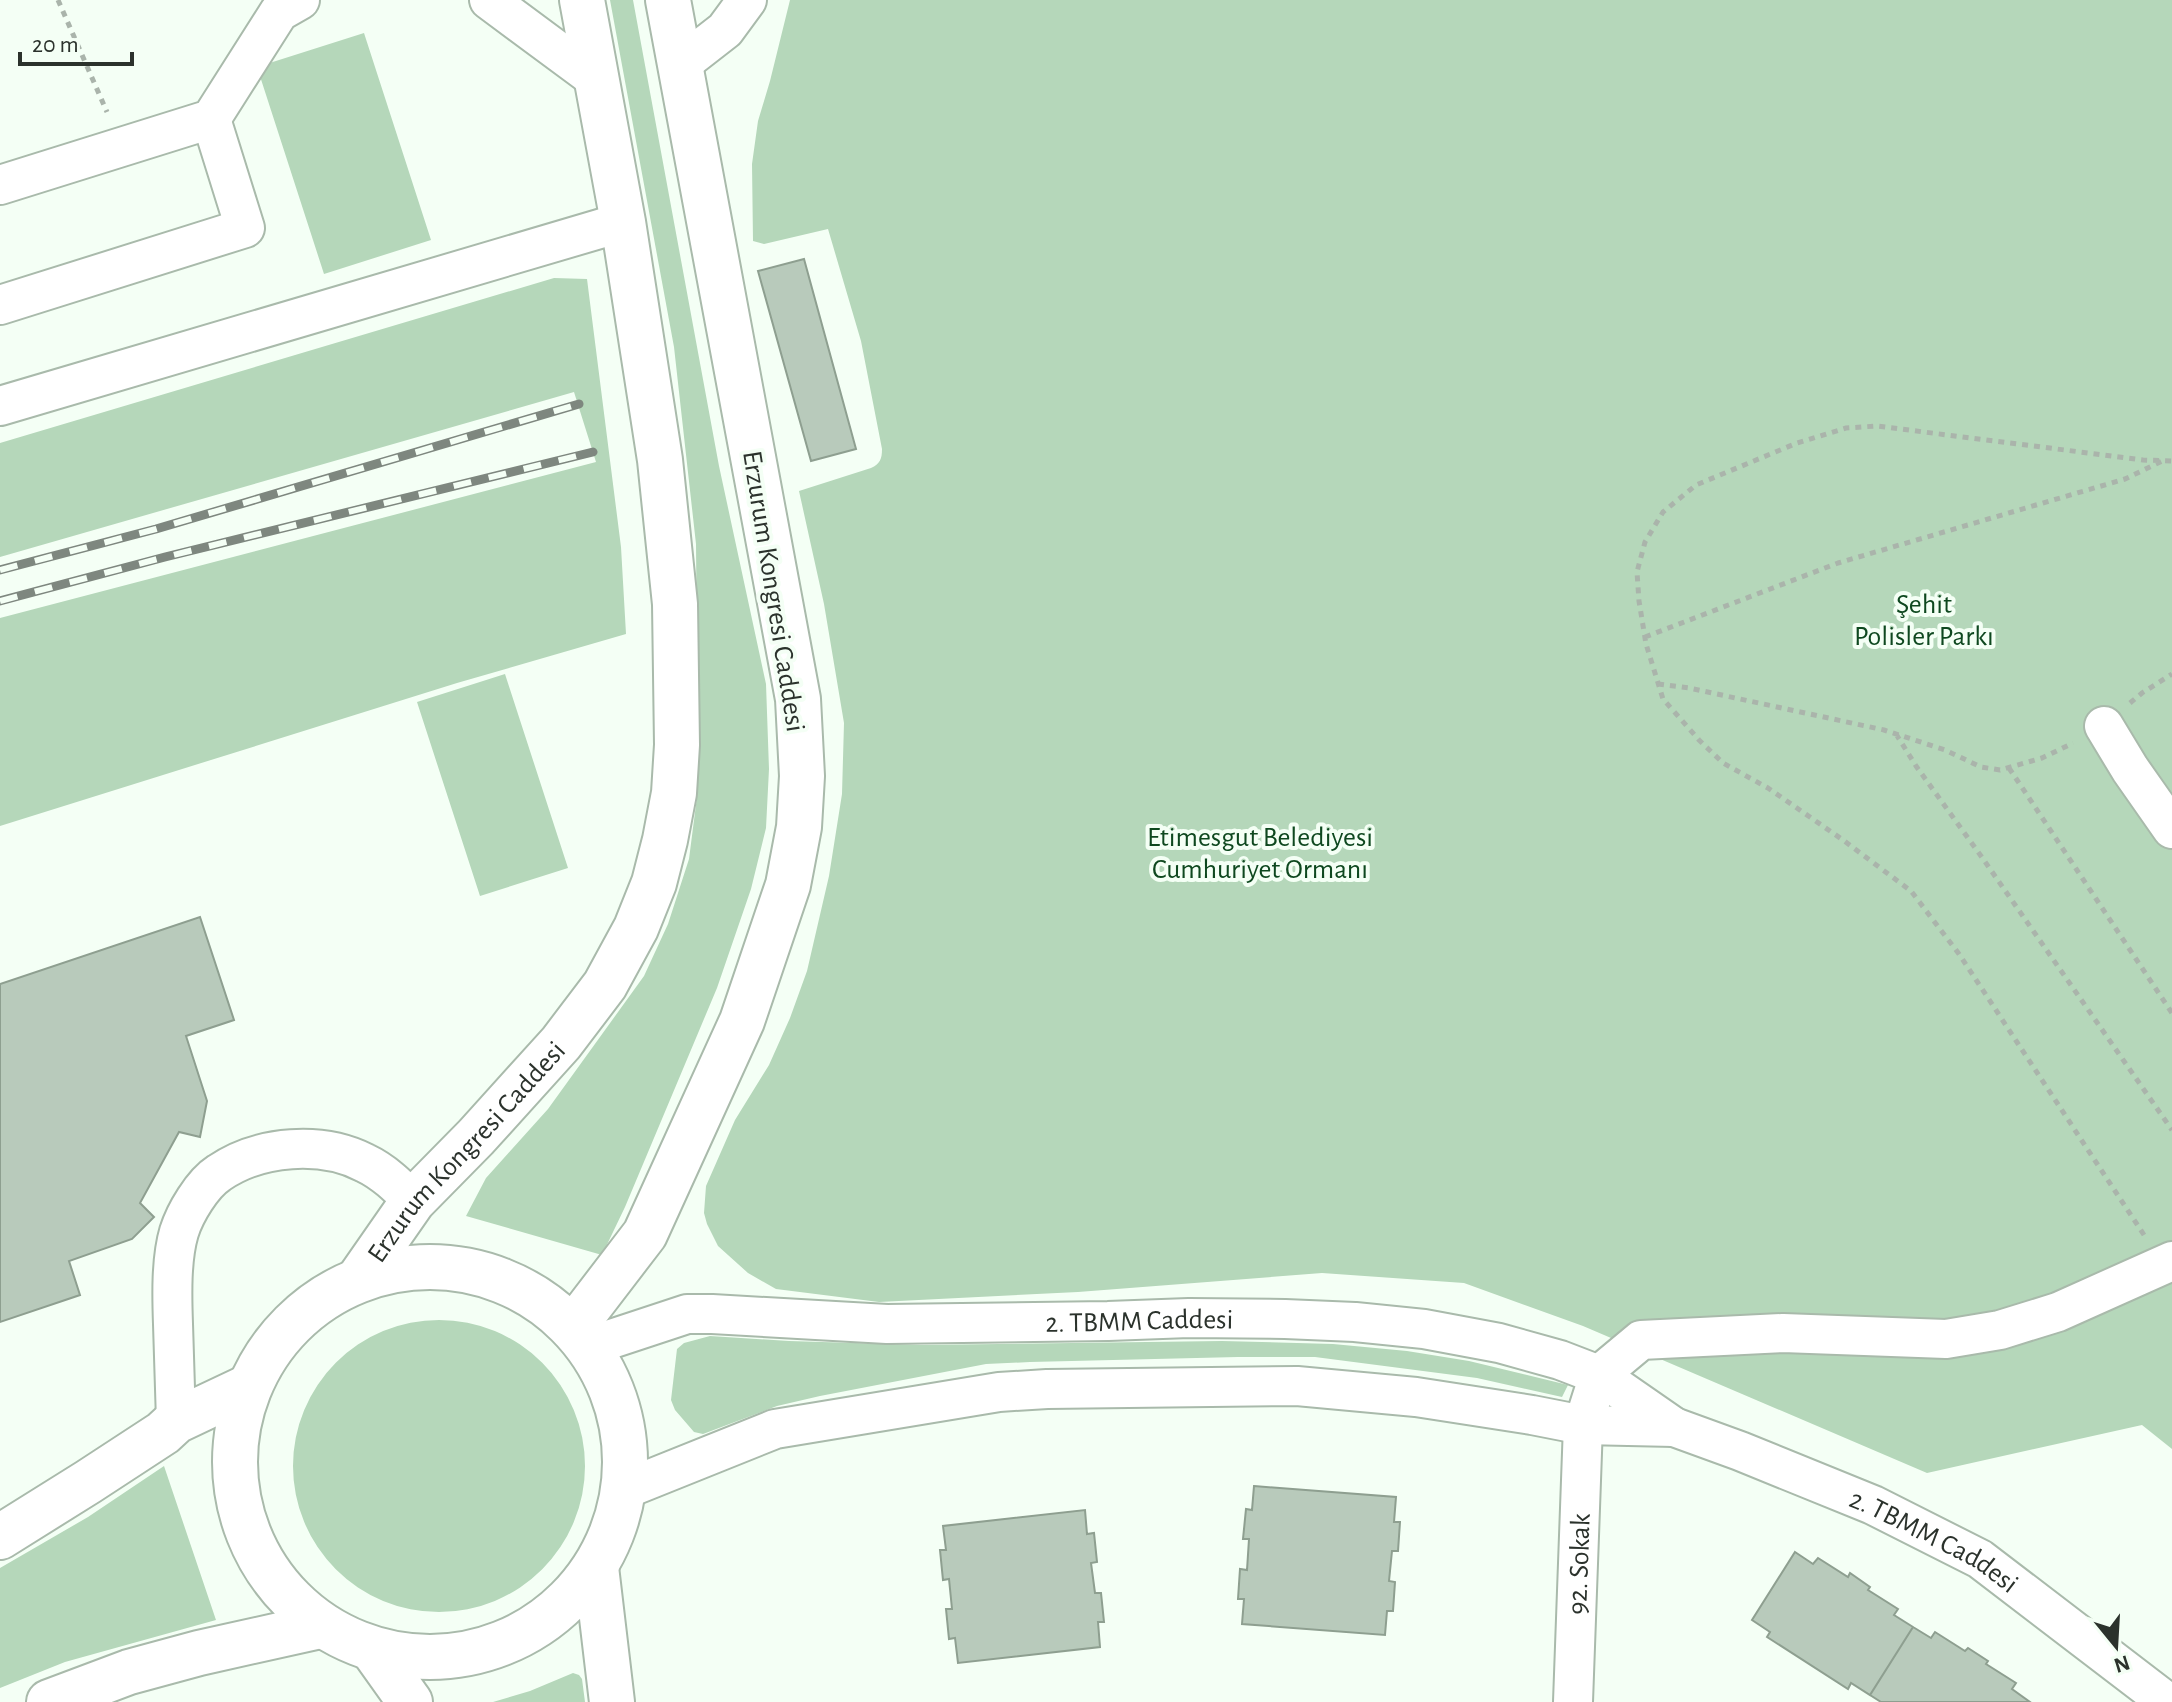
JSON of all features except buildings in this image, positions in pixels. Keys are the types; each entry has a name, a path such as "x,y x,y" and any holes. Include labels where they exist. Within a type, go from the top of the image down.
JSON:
{"main road":[{"name":"Erzurum Kongresi Caddesi","path":"358,1280 413,1201 561,1043 605,985 636,928 654,883 674,793 677,745 675,604 660,460 623,222 582,0"},
{"name":"Erzurum Kongresi Caddesi","path":"580,1338 645,1234 742,1021 788,885 799,827 802,776 798,699 668,0"},
{"path":"414,1267 473,1271 527,1292 580,1338 603,1370 621,1418 626,1469 617,1520 596,1567 563,1606 522,1636 474,1654 423,1658 373,1650 345,1640 320,1626 271,1580 241,1519 233,1453 248,1387 266,1352 291,1322 322,1298 358,1280 414,1267"},
{"path":"0,1537 163,1433 176,1421 248,1387"},
{"path":"596,1567 612,1702"},
{"path":"49,1702 129,1672 320,1626"},
{"path":"373,1650 410,1702"}],"street":[{"path":"0,185 211,119 279,12 300,0"},
{"path":"489,0 597,80"},
{"path":"680,65 725,30 747,0"},
{"path":"0,305 245,228 211,119"},
{"path":"0,406 623,222"},
{"path":"2104,726 2172,829"},
{"path":"176,1421 172,1283 178,1233 194,1200 218,1173 256,1156 279,1151 326,1150 364,1162 390,1178 413,1201"},
{"path":"1599,1375 1641,1340 1783,1333 1946,1339 2000,1330 2058,1312 2166,1263"},
{"name":"2. TBMM Caddesi","path":"580,1338 687,1314 887,1324 1285,1319 1424,1329 1499,1343 1560,1360 1599,1375 1674,1427 1873,1505 1980,1559 2167,1702"},
{"name":"92. Sokak","path":"1573,1702 1583,1425 1599,1375"},
{"name":"2. TBMM Caddesi","path":"623,1490 775,1429 999,1392 1047,1389 1297,1386 1416,1397 1583,1425 1674,1427"}],"path":[{"path":"58,0 122,146"},
{"path":"2166,1263 2155,1253 1959,954 1911,891 1780,797 1723,763 1663,699 1645,637 1637,572 1645,542 1663,512 1696,485 1797,443 1846,428 1877,426 2172,461"},
{"path":"1645,637 1838,563 2125,479 2163,461"},
{"path":"1658,684 1716,693 1896,734 1945,750 1981,767 2000,770 2042,758 2104,726 2142,693 2172,674"},
{"path":"1896,734 2172,1130"},
{"path":"2009,768 2172,1013"}],"green space":[{"path":"610,0 633,0 719,466 766,684 769,769 766,828 751,889 717,988 602,1255 466,1216 486,1178 548,1109 644,976 668,924 689,859 698,789 696,544 674,347"},
{"name":"Etimesgut Belediyesi Cumhuriyet Ormanı","path":"790,0 2172,0 2172,1449 2142,1425 1927,1473 1583,1326 1464,1283 1322,1273 1078,1292 879,1302 776,1289 748,1273 718,1246 704,1213 706,1186 735,1120 769,1065 807,971 829,876 842,794 844,723 824,604 799,491 871,468 878,463 882,453 861,341 828,229 764,244 753,241 752,164 758,121"},
{"path":"364,33 431,240 324,274 257,67"},
{"path":"554,278 587,279 621,547 626,634 457,683 0,826 0,618 596,462 574,392 0,557 0,443"},
{"path":"505,674 568,868 480,896 417,702"},
{"path":"425,1320 453,1320 481,1326 508,1337 532,1353 552,1373 568,1397 579,1424 585,1466 583,1495 568,1535 552,1559 532,1579 508,1595 481,1606 453,1612 425,1612 397,1606 370,1595 346,1579 326,1559 310,1535 299,1508 293,1480 293,1452 299,1424 310,1397 326,1373 346,1353 370,1337 397,1326"},
{"path":"710,1336 921,1345 1222,1341 1333,1344 1469,1361 1568,1385 1562,1397 1477,1378 1315,1357 986,1364 777,1406 703,1434 694,1432 675,1410 671,1400 677,1349 684,1343"},
{"path":"164,1466 216,1620 65,1662 0,1688 0,1568 88,1517"},
{"path":"573,1673 582,1679 585,1702 493,1702 530,1691"}],"railway":[{"path":"0,570 156,529 579,404"},
{"path":"0,601 165,557 593,452"}],"park label":[{"name":"Şehit Polisler Parkı","path":"1924,619"}]}
